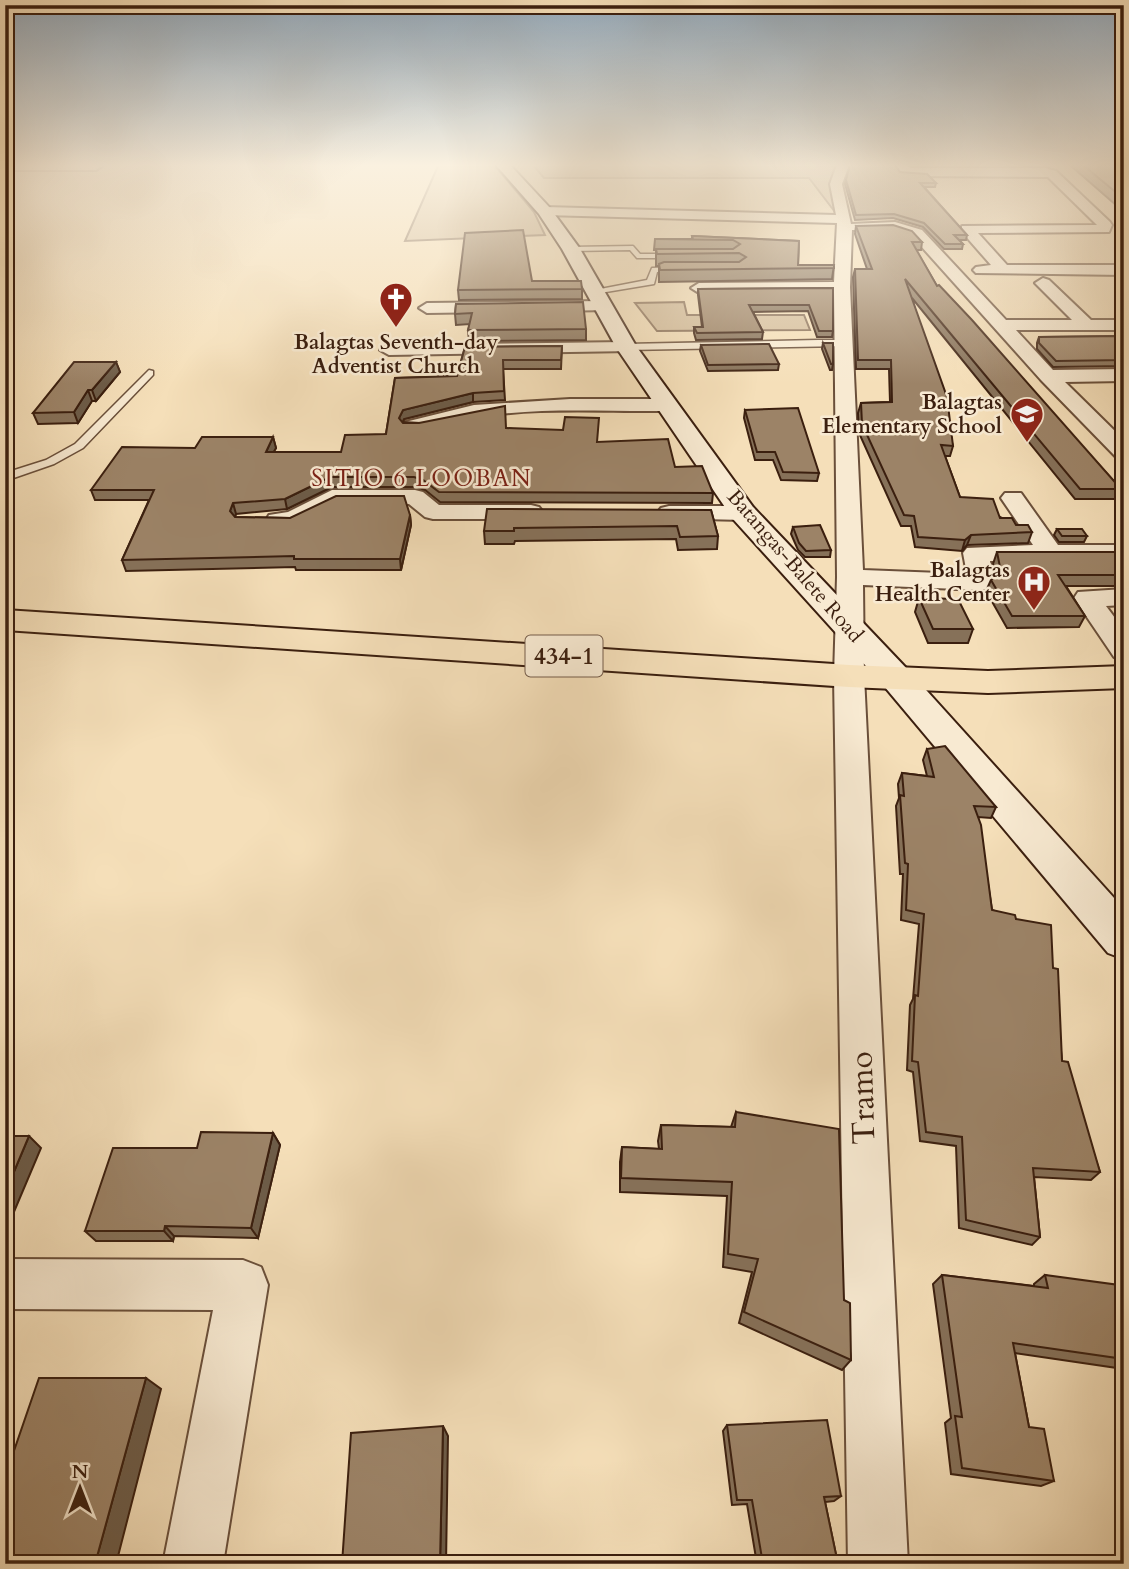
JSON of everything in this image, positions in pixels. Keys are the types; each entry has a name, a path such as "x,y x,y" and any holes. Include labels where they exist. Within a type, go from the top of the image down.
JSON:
{"main road":[{"name":"Batangas-Balete Road","path":"564,238 626,347 743,513 896,678 1124,940"},
{"name":"434-1","path":"5,620 849,676 988,682 1124,677"}],"street":[{"name":"Tramo","path":"844,238 842,287 846,343 850,578 849,676 878,1564"},
{"path":"920,238 1048,376 1124,452"},
{"path":"975,238 1003,270"},
{"path":"1036,238 1068,270"},
{"path":"1100,238 1106,243"},
{"path":"951,271 1124,270"},
{"path":"1043,284 1088,326"},
{"path":"699,288 842,287"},
{"path":"428,308 599,299"},
{"path":"1003,326 1124,325"},
{"path":"389,350 626,347"},
{"path":"1048,376 1124,375"},
{"path":"412,426 445,415 480,409 667,405"},
{"path":"258,520 293,519 332,497 415,497 433,512 554,513"},
{"path":"1013,498 1051,554"},
{"path":"649,513 743,513"},
{"path":"850,578 981,582 976,553 1124,553"},
{"path":"1124,597 1087,598 1124,651"},
{"path":"5,1284 243,1285 193,1564"}],"lane":[{"path":"571,248 632,248 637,256 691,256"},
{"path":"599,299 651,282 652,273 655,271 687,269"},
{"path":"626,347 779,341 846,343"},
{"path":"5,477 50,463 79,446 149,373"}],"shaded area":[{"path":"406,238 470,238 405,241"},
{"path":"684,302 687,315 804,315 810,330 657,331 635,303"}],"building":[{"path":"464,238 524,238 532,281 581,281 582,289 458,290"},
{"path":"861,238 919,238 922,242 912,242 937,286 939,285 972,320 1121,489 1080,489 905,279 947,397 953,446 941,445 960,497 993,499 1000,518 1012,518 1016,525 1028,525 1032,532 971,535 965,540 918,537 914,516 904,515 862,424 861,403 892,402 891,360 858,360 855,269 872,269"},
{"path":"939,238 957,238 963,244 945,244"},
{"path":"655,239 693,239 799,241 798,265 834,265 834,268 660,270 659,264 664,262 739,262 746,257 739,253 657,254 656,249 733,249 740,244 733,240"},
{"path":"833,288 833,331 819,331 809,305 749,305 763,332 697,333 694,327 703,327 698,289"},
{"path":"583,302 586,329 468,330 472,313 455,314 456,304"},
{"path":"1124,336 1124,360 1056,361 1039,343 1039,337"},
{"path":"823,343 833,343 833,364 831,364"},
{"path":"769,344 779,364 708,365 701,345"},
{"path":"562,346 561,360 503,360 504,391 473,393 403,410 399,418 403,423 419,423 505,406 506,428 563,430 565,417 599,418 597,442 668,439 675,467 702,466 713,493 439,492 414,477 330,477 285,499 233,503 230,511 235,517 290,518 336,496 404,496 410,515 400,559 294,559 294,556 122,560 154,490 91,490 122,447 195,448 202,437 273,437 266,452 341,452 345,435 386,434 395,378 457,376 465,347"},
{"path":"74,362 116,362 92,390 88,390 74,412 33,413"},
{"path":"798,408 819,473 783,472 775,452 757,452 745,410"},
{"path":"487,509 711,510 718,536 680,537 677,526 514,528 514,531 484,531"},
{"path":"820,525 831,550 806,551 799,543 793,527"},
{"path":"1057,529 1082,529 1087,536 1062,536"},
{"path":"997,552 1124,552 1124,575 1058,575 1085,616 1012,616 991,580 1001,572"},
{"path":"919,598 958,599 973,629 933,629"},
{"path":"945,746 996,807 974,806 981,825 992,910 1015,915 1016,919 1051,925 1053,968 1058,969 1062,1061 1068,1062 1100,1172 1033,1168 1040,1237 966,1220 962,1137 926,1132 918,1062 912,1061 915,995 918,996 924,914 906,910 908,864 905,863 900,795 904,796 902,773 934,777 927,749"},
{"path":"736,1112 839,1129 844,1300 850,1303 851,1360 744,1312 758,1259 728,1254 732,1182 621,1178 622,1147 662,1149 661,1125 735,1127"},
{"path":"201,1132 273,1133 251,1228 165,1226 164,1231 85,1231 113,1148 197,1148"},
{"path":"5,1136 29,1136 5,1193"},
{"path":"942,1275 1048,1288 1045,1275 1119,1285 1124,1304 1124,1359 1013,1343 1029,1427 1044,1429 1054,1481 962,1468 955,1416 962,1417"},
{"path":"39,1378 146,1378 95,1564 5,1564 5,1477"},
{"path":"827,1420 841,1496 824,1497 838,1564 763,1564 752,1500 737,1500 727,1425"},
{"path":"443,1426 440,1564 342,1564 351,1433"}],"place":[{"name":"Balagtas Seventh-day Adventist Church","path":"396,329"},
{"name":"Balagtas Elementary School","path":"1027,444"},
{"name":"Balagtas Health Center","path":"1034,612"}],"district":[{"name":"SITIO 6 LOOBAN","path":"422,478"}]}
